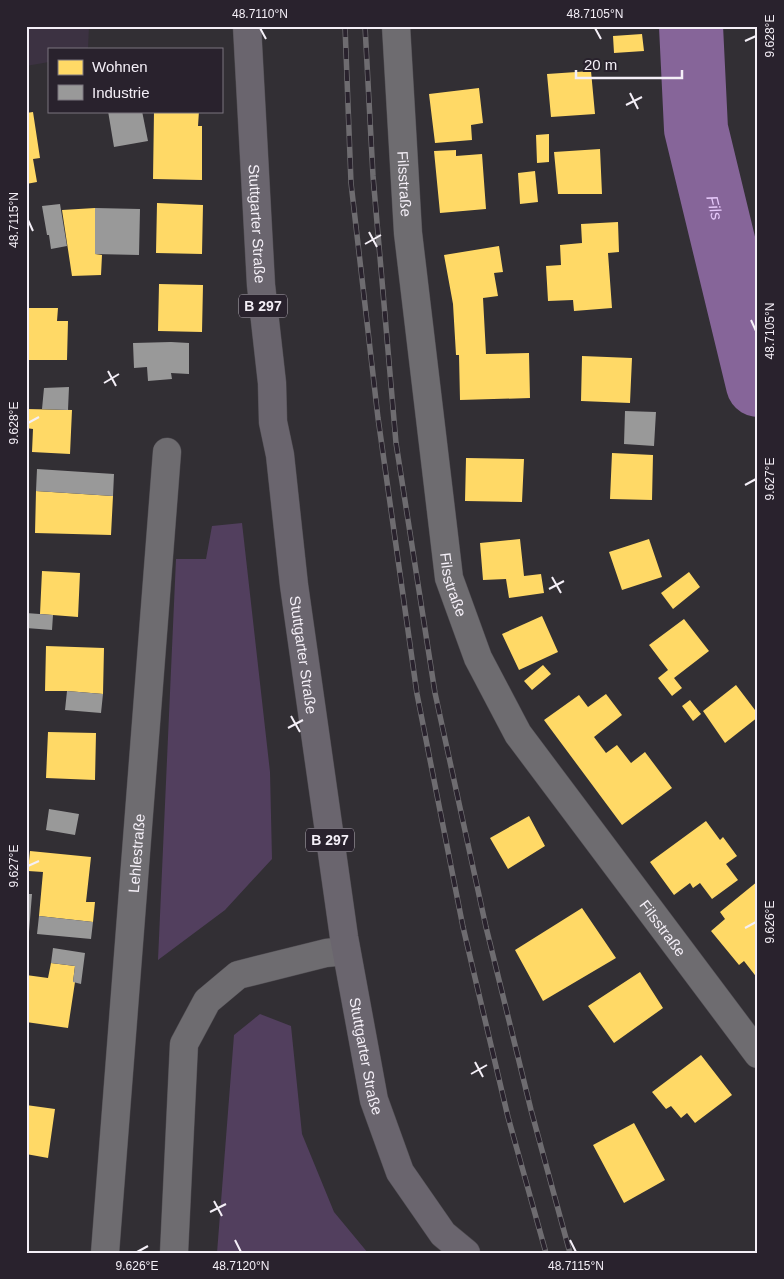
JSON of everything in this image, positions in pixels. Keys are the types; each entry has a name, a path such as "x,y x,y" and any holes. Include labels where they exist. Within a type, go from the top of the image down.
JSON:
{"main road":[{"name":"Stuttgarter Straße","path":"247,26 261,284 272,383 274,422 280,455 294,585 339,947 374,1100 400,1172 442,1234 466,1253"}],"street":[{"name":"Filsstraße","path":"396,26 408,233 450,578 478,658 518,734 758,1054"},
{"name":"Lehlestraße","path":"105,1253 167,452"},
{"path":"174,1253 184,1044 206,1001 238,975 339,947"}],"shaded area":[{"path":"26,26 89,26 88,48 48,48 48,62 26,66"},
{"path":"242,523 270,772 272,859 225,910 158,960 176,559 206,559 212,526"},
{"path":"260,1014 291,1026 302,1134 334,1212 368,1253 217,1253 234,1035"}],"building: Wohnen":[{"path":"642,34 644,51 614,53 613,36"},
{"path":"591,71 595,114 551,117 547,74"},
{"path":"479,88 483,123 471,125 472,140 435,143 429,94"},
{"path":"33,112 40,158 33,159 37,182 26,184 26,113"},
{"path":"154,112 199,112 198,126 202,126 202,180 153,179"},
{"path":"549,134 549,162 537,163 536,135"},
{"path":"600,149 602,194 558,194 554,152"},
{"path":"456,150 456,156 482,154 486,209 440,213 434,151"},
{"path":"535,171 538,202 520,204 518,173"},
{"path":"157,203 203,205 202,254 156,253"},
{"path":"95,208 95,254 102,255 101,275 72,276 62,210"},
{"path":"618,222 619,252 608,253 612,308 574,311 573,300 548,301 546,266 561,265 560,245 582,243 581,224"},
{"path":"499,246 503,272 494,273 498,296 483,298 486,354 529,353 530,398 460,400 459,355 456,355 453,304 444,255"},
{"path":"159,284 203,285 202,332 158,331"},
{"path":"26,308 58,308 57,321 68,321 67,360 27,360"},
{"path":"582,356 632,358 630,403 581,401"},
{"path":"26,409 72,410 70,454 32,452 33,429 26,428"},
{"path":"612,453 653,455 652,500 610,499"},
{"path":"466,458 524,459 522,502 465,501"},
{"path":"36,491 113,496 111,535 35,533"},
{"path":"520,539 524,576 541,574 544,593 509,598 506,579 483,580 480,543"},
{"path":"649,539 662,577 622,590 609,552"},
{"path":"42,571 80,573 78,617 40,614"},
{"path":"689,572 700,587 673,609 661,593"},
{"path":"542,616 558,652 519,670 502,634"},
{"path":"684,619 709,651 674,678 682,688 672,696 658,678 668,670 649,645"},
{"path":"46,646 104,648 103,694 45,691"},
{"path":"543,665 551,674 532,690 524,681"},
{"path":"736,685 758,714 758,717 725,743 703,711"},
{"path":"606,694 622,715 594,737 606,753 617,745 631,763 645,752 672,788 622,825 544,720 579,695 588,707"},
{"path":"690,700 701,714 693,721 682,706"},
{"path":"48,732 96,733 95,780 46,778"},
{"path":"529,816 545,846 508,869 490,838"},
{"path":"706,821 720,840 723,837 737,856 726,864 738,880 712,899 700,883 693,888 690,883 674,895 650,862"},
{"path":"30,851 91,857 86,902 95,902 93,922 39,916 43,872 28,871"},
{"path":"758,881 758,979 744,961 739,965 711,931 725,919 720,912"},
{"path":"582,908 616,958 543,1001 515,950"},
{"path":"51,963 75,966 73,982 75,982 68,1028 26,1022 26,975 48,978"},
{"path":"640,972 663,1008 614,1043 588,1006"},
{"path":"701,1055 732,1095 695,1123 687,1113 681,1118 671,1106 666,1109 652,1092"},
{"path":"26,1105 55,1109 48,1158 26,1154"},
{"path":"634,1123 665,1180 624,1203 593,1145"}],"building: Industrie":[{"path":"108,112 142,112 148,141 114,147"},
{"path":"60,204 67,246 51,249 42,206"},
{"path":"95,208 140,209 139,255 95,254"},
{"path":"133,343 189,343 189,374 171,373 172,379 148,381 147,367 134,368"},
{"path":"69,387 68,410 42,409 44,388"},
{"path":"625,411 656,412 654,446 624,444"},
{"path":"37,469 114,474 113,496 36,491"},
{"path":"26,613 53,615 52,630 26,628"},
{"path":"67,691 103,694 101,713 65,710"},
{"path":"49,809 79,814 75,835 46,830"},
{"path":"26,894 32,894 29,932 26,932"},
{"path":"39,916 93,922 91,939 37,934"},
{"path":"53,948 85,953 81,984 73,982 75,966 51,963"}],"waterway":[{"name":"Fils","path":"691,26 696,129 758,385"}],"railway":[{"path":"345,26 351,183 378,418 417,694 463,927 508,1117 546,1253"},
{"path":"365,26 373,176 396,443 435,693 486,927 531,1110 570,1253"}]}
